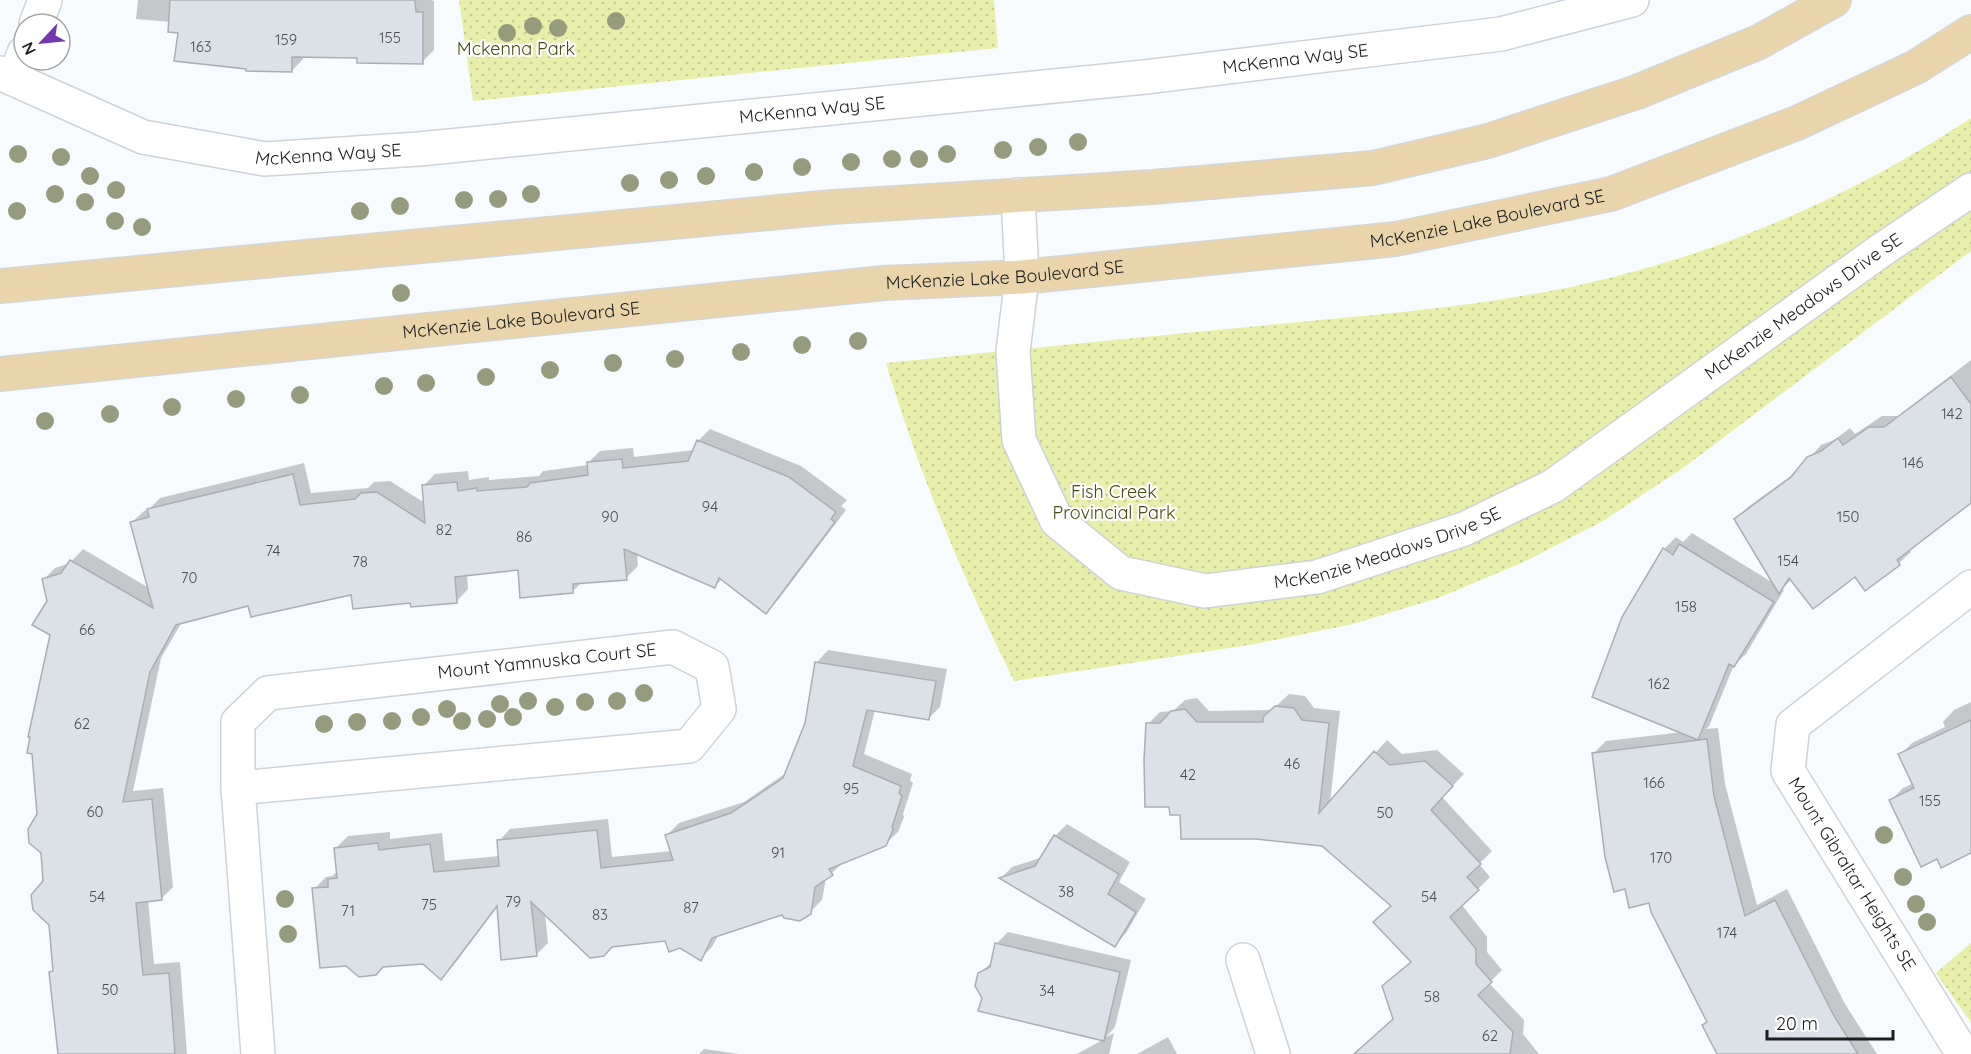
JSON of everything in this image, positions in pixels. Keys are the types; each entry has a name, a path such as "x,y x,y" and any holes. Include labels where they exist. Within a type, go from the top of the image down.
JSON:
{"main road":[{"path":"0,286 820,208 1153,187 1373,168 1488,141 1637,92 1759,42 1834,0"},
{"name":"McKenzie Lake Boulevard SE","path":"0,374 884,283 1022,277 1395,239 1611,194 1797,123 1916,67 1971,32"}],"street":[{"name":"McKenna Way SE","path":"21,72 143,137 265,159 419,149 1157,76 1501,34 1632,0"},
{"name":"McKenzie Meadows Drive SE","path":"1018,195 1022,277 1013,352 1019,440 1057,521 1121,573 1205,591 1317,577 1464,529 1553,486 1880,251 1971,190"},
{"name":"Mount Gibraltar Heights SE","path":"1963,1054 1788,771 1793,725 1971,587"},
{"name":"Mount Yamnuska Court SE","path":"238,788 689,746 719,709 712,667 673,647 268,693 238,722 238,788 258,1054"},
{"path":"1243,960 1273,1054"}],"green space":[{"name":"Mckenna Park","path":"459,0 994,0 998,48 473,101"},
{"name":"Fish Creek Provincial Park","path":"1971,118 1971,251 1683,468 1603,521 1526,561 1438,598 1353,624 1255,644 1014,681 943,525 886,363 1434,309 1539,293 1596,281 1653,266 1764,228 1870,178"},
{"path":"1971,943 1971,1023 1936,973"}],"building":[{"path":"170,0 415,0 416,12 423,12 423,64 357,63 357,58 292,57 292,72 246,71 246,69 174,61 178,33 168,32"},
{"path":"1951,377 1971,404 1971,503 1897,560 1900,565 1865,591 1855,577 1813,609 1789,578 1779,594 1734,519 1791,477 1807,457 1821,451 1838,438 1843,445 1869,427 1884,427"},
{"path":"697,440 789,477 836,512 831,519 835,522 766,614 719,578 715,588 624,549 627,580 573,584 573,593 520,598 518,570 455,577 457,603 411,607 410,603 353,609 351,595 251,617 248,606 176,625 150,672 123,802 152,799 162,900 136,903 143,975 169,973 175,1054 58,1054 49,972 53,971 49,925 33,910 31,895 43,881 41,853 29,843 28,829 37,814 32,754 27,753 30,737 28,737 50,635 32,625 47,601 42,579 61,573 70,560 153,608 130,522 149,517 147,509 293,474 300,505 355,499 361,493 377,492 425,523 422,485 457,482 458,491 477,488 477,491 527,487 530,483 588,475 587,462 622,459 623,468 688,461"},
{"path":"1679,544 1774,602 1734,667 1729,664 1698,740 1592,697 1622,617 1663,548 1673,555"},
{"path":"815,662 936,681 929,720 867,710 853,766 901,786 899,793 902,796 893,830 886,846 829,869 833,875 815,887 811,914 800,921 784,918 782,915 712,938 701,961 680,948 669,952 665,941 612,947 604,956 590,958 531,902 537,956 501,960 497,906 441,980 423,964 383,967 376,975 359,977 346,966 320,968 312,888 328,887 328,879 337,878 334,848 378,843 379,850 430,844 434,872 499,866 497,840 597,830 601,868 673,860 665,835 731,813 783,778 805,723"},
{"path":"1275,706 1294,708 1302,720 1329,723 1319,813 1374,751 1390,765 1425,761 1453,786 1431,810 1481,864 1467,877 1479,890 1450,917 1476,949 1476,964 1492,982 1478,995 1513,1032 1510,1054 1354,1054 1393,1019 1382,986 1411,962 1373,922 1391,906 1322,846 1256,839 1181,839 1180,815 1170,815 1169,807 1145,807 1146,723 1160,723 1171,711 1185,709 1197,722 1263,722 1263,717"},
{"path":"1971,720 1971,853 1941,868 1937,859 1921,867 1889,800 1914,788 1898,754"},
{"path":"1707,739 1714,796 1745,916 1775,900 1834,1016 1858,1054 1717,1054 1702,1025 1707,1022 1651,912 1649,903 1629,908 1625,889 1614,892 1605,857 1592,753"},
{"path":"1054,835 1119,874 1108,894 1136,912 1115,947 999,878 1035,866"},
{"path":"995,943 1120,972 1104,1041 978,1011 982,998 975,986 978,973 990,967"}]}
